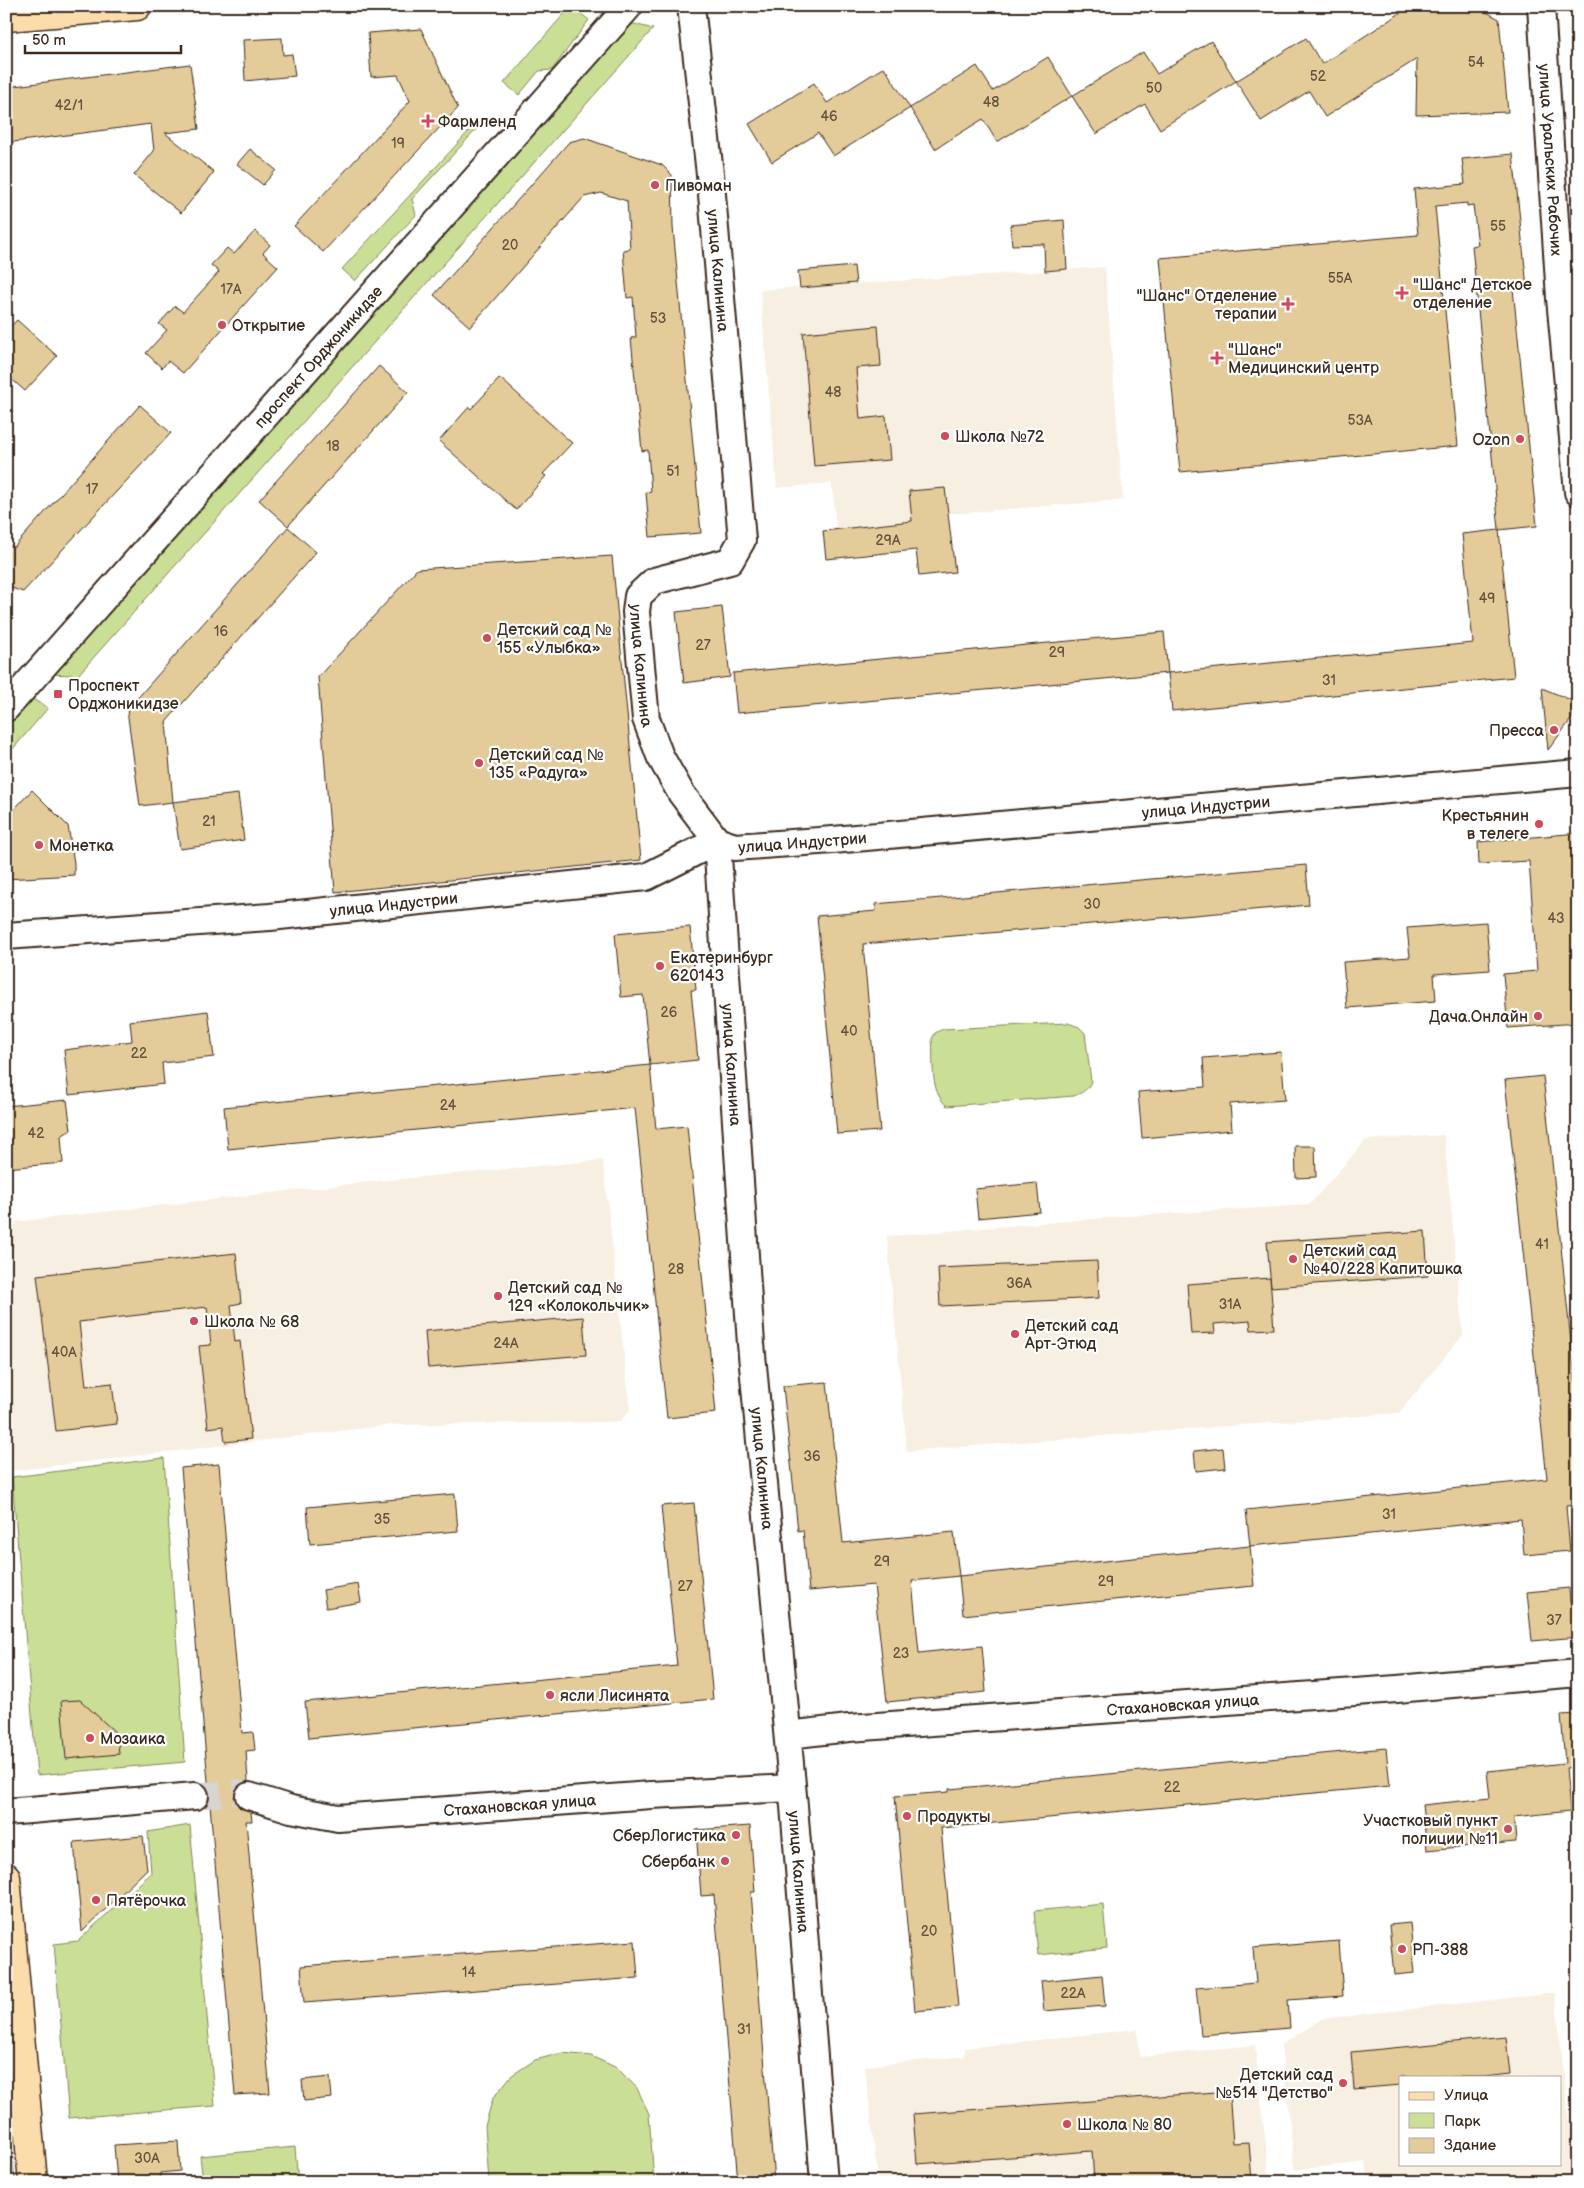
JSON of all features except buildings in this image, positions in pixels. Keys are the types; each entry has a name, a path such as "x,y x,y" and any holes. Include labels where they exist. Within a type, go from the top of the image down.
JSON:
{"main road":[{"path":"6,17 137,6"},
{"path":"6,1877 33,2182"}],"street":[{"name":"проспект Орджоникидзе","path":"6,708 629,6"},
{"name":"улица Калинина","path":"691,6 711,183 742,540 730,561 654,581 638,596 636,612 646,719 660,756 681,793 716,841 751,1344 788,1735 824,2182"},
{"name":"улица Уральских Рабочих","path":"1541,6 1560,298 1578,492"},
{"name":"улица Индустрии","path":"6,936 270,917 646,877 716,841 735,847 834,840 1578,773"},
{"name":"Стахановская улица","path":"788,1735 849,1728 1397,1689 1578,1673"},
{"name":"Стахановская улица","path":"249,1796 291,1809 338,1818 641,1796 792,1788"},
{"path":"6,1812 195,1796"}],"shaded area":[{"name":"Школа №72","path":"1105,267 1123,500 948,514 944,488 909,491 912,521 836,529 832,483 777,488 760,290"},
{"path":"1444,1135 1463,1335 1399,1413 907,1451 887,1236 1129,1216 1309,1205 1366,1140"},
{"name":"Школа № 68","path":"603,1160 630,1410 619,1422 391,1425 11,1471 6,1419 6,1223 368,1182"},
{"name":"Детский сад №514 \"Детство\"","path":"1555,1993 1576,2182 1369,2182 1366,2162 1295,2170 1281,2045 1322,2019"},
{"name":"Школа № 80","path":"1137,2029 1140,2057 1255,2045 1270,2182 878,2182 865,2066 965,2056 965,2048"}],"green space":[{"path":"571,6 589,20 552,70 539,71 519,95 504,83"},
{"path":"627,22 653,29 78,675 45,674"},
{"path":"482,117 485,120 412,199 416,215 355,281 342,269"},
{"path":"29,697 48,708 6,757 6,723"},
{"path":"1068,1023 1079,1027 1085,1033 1091,1081 1083,1092 1074,1096 947,1106 941,1100 937,1092 934,1075 932,1039 935,1033 943,1029"},
{"path":"164,1458 185,1762 37,1775 12,1477"},
{"path":"190,1825 215,2106 69,2118 54,1944 78,1941 151,1873 148,1832"},
{"path":"1103,1904 1107,1948 1038,1955 1034,1911"},
{"path":"562,2053 591,2056 617,2068 637,2088 649,2114 654,2182 489,2182 485,2126 493,2098 511,2076 535,2060"},
{"path":"6,2087 15,2182 6,2182"},
{"path":"295,2147 298,2182 203,2182 200,2156"}],"tunnel":[{"path":"195,1796 236,1792 249,1796"}],"place":[{"name":"Фармленд","path":"428,121"},
{"name":"Пивоман","path":"655,185"},
{"name":"\"Шанс\" Детское отделение","path":"1402,293"},
{"name":"\"Шанс\" Отделение терапии","path":"1288,304"},
{"name":"Открытие","path":"222,325"},
{"name":"\"Шанс\" Медицинский центр","path":"1217,358"},
{"name":"Школа №72","path":"945,436"},
{"name":"Ozon","path":"1520,439"},
{"name":"Детский сад № 155 «Улыбка»","path":"487,638"},
{"name":"Проспект Орджоникидзе","path":"58,694"},
{"name":"Пресса","path":"1554,730"},
{"name":"Детский сад № 135 «Радуга»","path":"479,763"},
{"name":"Крестьянин в телеге","path":"1539,824"},
{"name":"Монетка","path":"39,845"},
{"name":"Екатеринбург 620143","path":"660,966"},
{"name":"Дача.Онлайн","path":"1538,1016"},
{"name":"Детский сад №40/228 Капитошка","path":"1293,1259"},
{"name":"Детский сад № 129 «Колокольчик»","path":"498,1296"},
{"name":"Школа № 68","path":"194,1321"},
{"name":"Детский сад Арт-Этюд","path":"1015,1334"},
{"name":"ясли Лисинята","path":"550,1695"},
{"name":"Мозаика","path":"90,1738"},
{"name":"Продукты","path":"907,1816"},
{"name":"Участковый пункт полиции №11","path":"1508,1829"},
{"name":"СберЛогистика","path":"736,1835"},
{"name":"Сбербанк","path":"725,1861"},
{"name":"Пятёрочка","path":"96,1900"},
{"name":"РП-388","path":"1402,1949"},
{"name":"Детский сад №514 \"Детство\"","path":"1343,2083"},
{"name":"Школа № 80","path":"1067,2124"}]}
